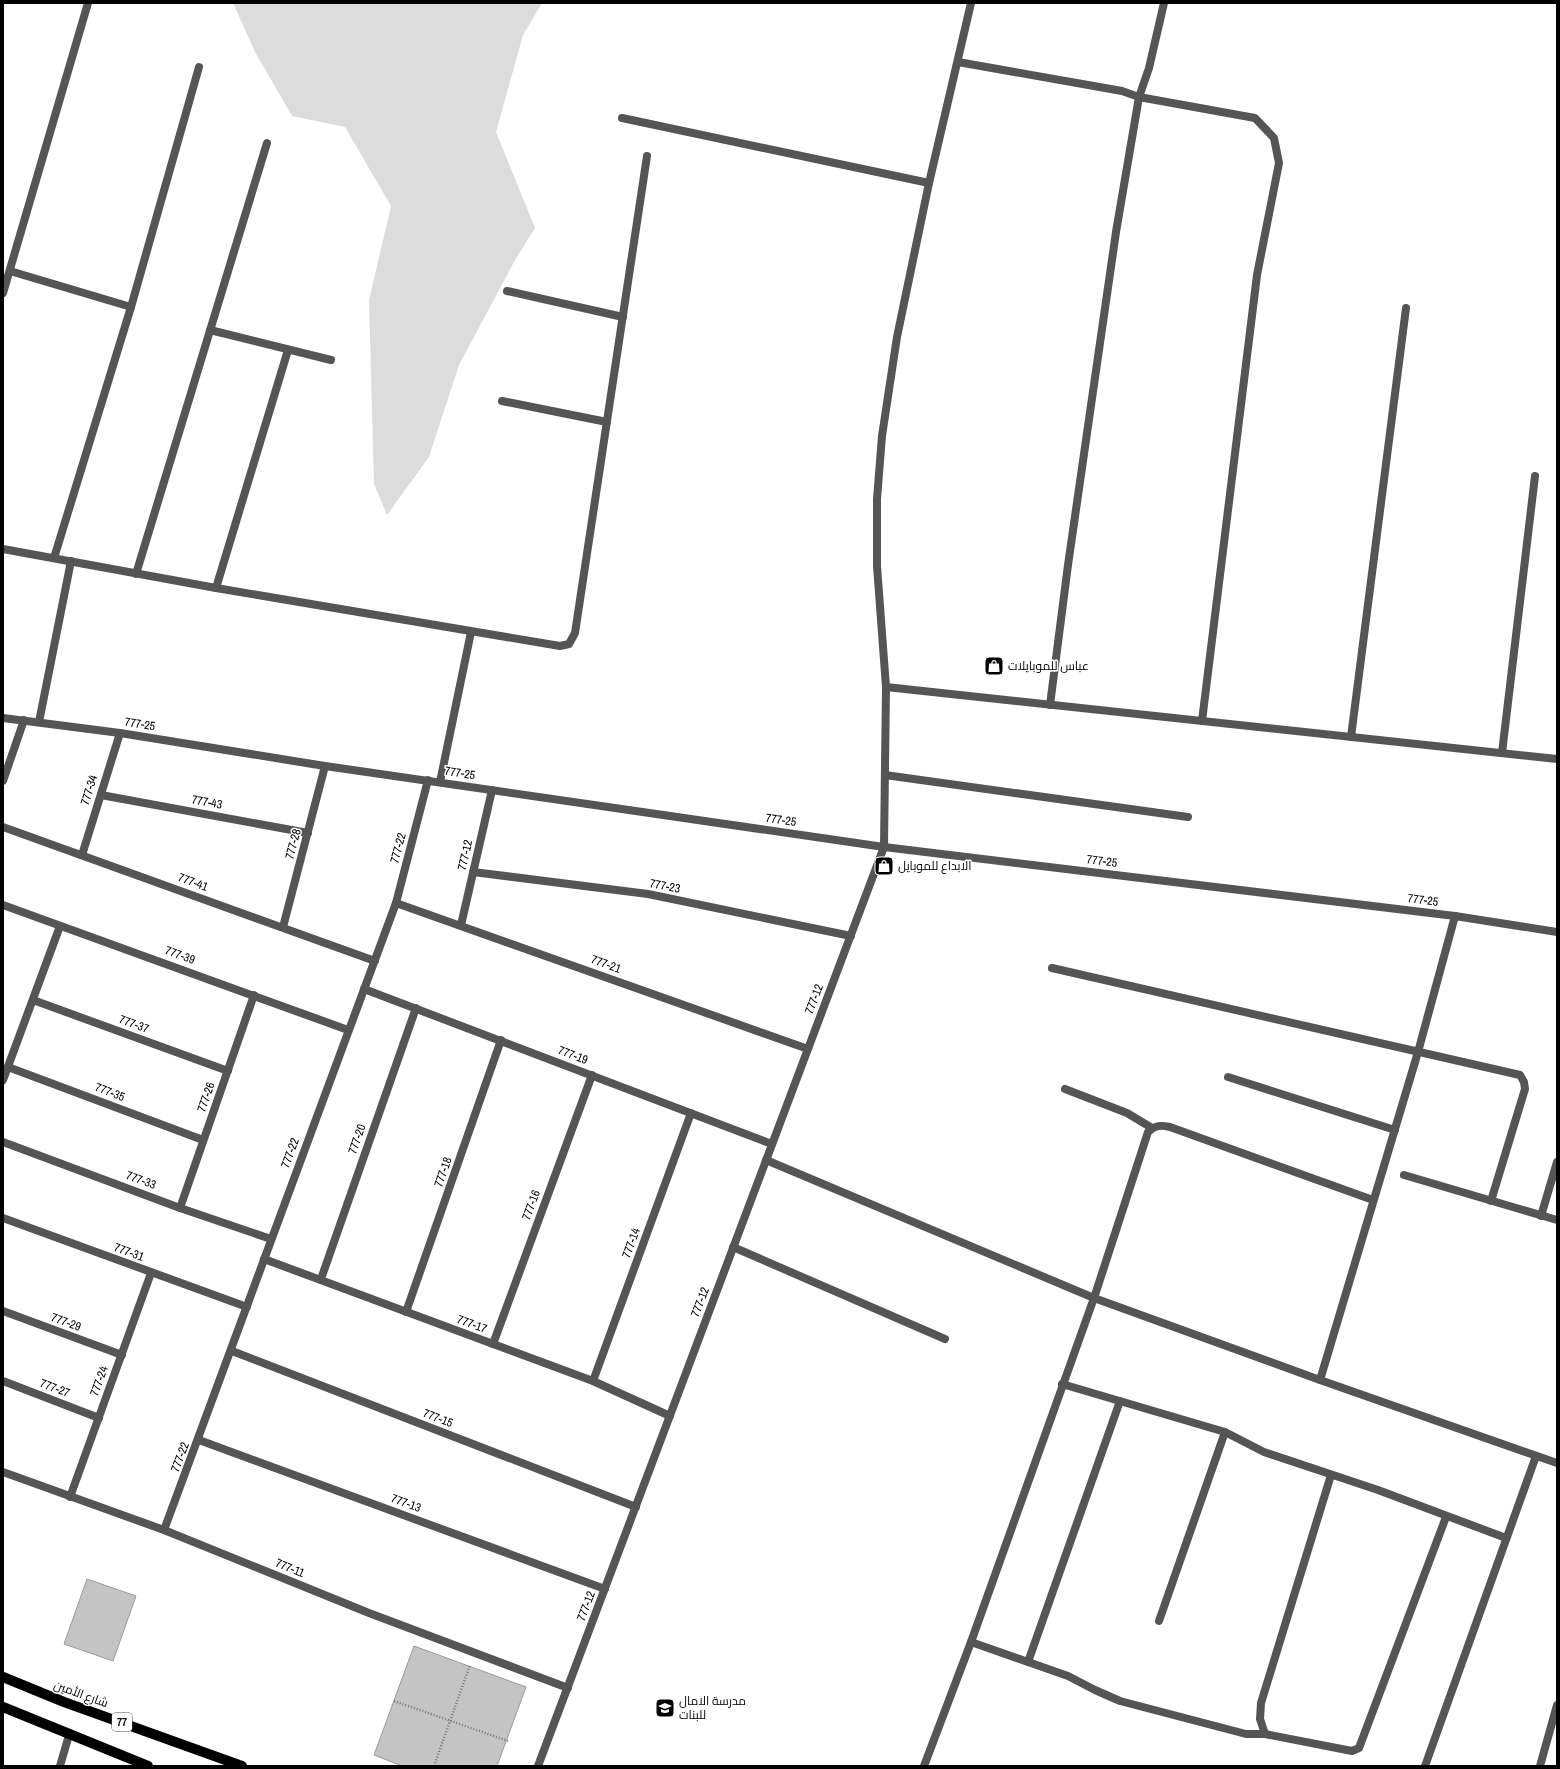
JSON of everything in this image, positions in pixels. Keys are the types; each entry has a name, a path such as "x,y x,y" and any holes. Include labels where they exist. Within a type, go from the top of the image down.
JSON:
{"main road":[{"name":"شارع الأمين","path":"3,1677 64,1702 242,1766"},
{"path":"3,1707 148,1766"}],"street":[{"path":"3,293 5,279 10,271 88,3"},
{"path":"884,847 886,688 877,566 877,499 882,436 897,336 971,3"},
{"path":"1050,705 1068,565 1113,255 1139,97 1149,68 1164,3"},
{"path":"958,62 1122,91 1139,97 1255,118 1274,138 1279,163 1257,276 1202,721"},
{"path":"54,558 131,307 199,67"},
{"path":"622,118 930,183"},
{"path":"136,574 267,143"},
{"path":"3,549 136,574 471,632 560,646 569,644 575,633 648,156"},
{"path":"10,271 131,307"},
{"path":"507,291 623,317"},
{"path":"1352,737 1406,308"},
{"path":"210,330 331,360"},
{"path":"216,588 288,350"},
{"path":"502,401 607,422"},
{"path":"1502,753 1534,476"},
{"path":"40,722 72,561"},
{"path":"440,782 471,632"},
{"path":"886,688 1557,759"},
{"name":"777-25","path":"3,718 120,733 326,766 884,847 1455,916 1557,932"},
{"path":"3,781 24,720"},
{"name":"777-34","path":"82,855 120,733"},
{"name":"777-28","path":"282,928 326,766"},
{"path":"885,775 1188,817"},
{"name":"777-22","path":"164,1530 232,1351 271,1239 396,903 428,780"},
{"name":"777-12","path":"461,925 492,790"},
{"name":"777-43","path":"101,795 308,833"},
{"name":"777-41","path":"3,827 375,961"},
{"name":"777-12","path":"538,1766 884,847"},
{"name":"777-23","path":"473,872 648,894 850,936"},
{"name":"777-21","path":"396,903 808,1049"},
{"name":"777-39","path":"3,905 254,994 348,1030"},
{"path":"1320,1380 1418,1052 1455,916"},
{"path":"3,1080 60,926"},
{"path":"1052,968 1520,1076 1524,1082 1525,1089 1491,1201"},
{"name":"777-19","path":"364,989 502,1040 772,1144"},
{"name":"777-26","path":"180,1208 254,994"},
{"name":"777-37","path":"33,1000 228,1071"},
{"name":"777-20","path":"321,1279 416,1008"},
{"name":"777-18","path":"406,1312 502,1040"},
{"name":"777-35","path":"8,1067 203,1140"},
{"name":"777-16","path":"493,1344 592,1075"},
{"path":"1228,1077 1394,1130"},
{"path":"1065,1089 1127,1113 1152,1128"},
{"name":"777-14","path":"593,1381 691,1113"},
{"path":"924,1766 971,1642 1094,1298 1145,1140 1152,1128 1158,1125 1170,1127 1373,1200"},
{"name":"777-33","path":"3,1142 180,1208 271,1239"},
{"path":"766,1160 1094,1298 1320,1380 1557,1463"},
{"path":"1541,1216 1557,1162"},
{"path":"1404,1175 1557,1220"},
{"name":"777-31","path":"3,1218 247,1307"},
{"path":"733,1247 945,1339"},
{"name":"777-17","path":"264,1259 593,1381 670,1416"},
{"name":"777-24","path":"70,1497 151,1273"},
{"name":"777-29","path":"3,1311 122,1355"},
{"name":"777-15","path":"232,1351 636,1507"},
{"name":"777-27","path":"3,1381 99,1418"},
{"path":"1062,1384 1225,1432 1264,1452 1378,1490 1446,1517 1506,1538"},
{"path":"1028,1662 1120,1401"},
{"path":"1159,1621 1225,1432"},
{"name":"777-13","path":"199,1440 605,1589"},
{"path":"1425,1766 1536,1456"},
{"name":"777-11","path":"3,1472 164,1530 369,1613 568,1688"},
{"path":"1265,1734 1260,1719 1261,1703 1331,1475"},
{"path":"971,1642 1068,1676 1095,1690 1120,1700 1246,1734 1265,1734 1352,1751 1359,1748 1446,1517"},
{"path":"1540,1766 1557,1705"},
{"path":"60,1766 69,1735"}],"path":[{"path":"434,1766 470,1665"},
{"path":"394,1701 508,1741"}],"shaded area":[{"path":"233,3 542,3 523,35 496,132 535,228 515,260 459,365 429,457 387,515 374,484 369,300 391,206 345,127 292,116 255,52"}],"building":[{"path":"87,1579 136,1596 113,1661 64,1644"},
{"path":"414,1646 526,1687 497,1766 402,1766 374,1755"}],"place":[{"name":"عباس للموبايلات","path":"994,666"},
{"name":"الابداع للموبايل","path":"884,866"},
{"name":"مدرسة الامال للبنات","path":"665,1708"}]}
